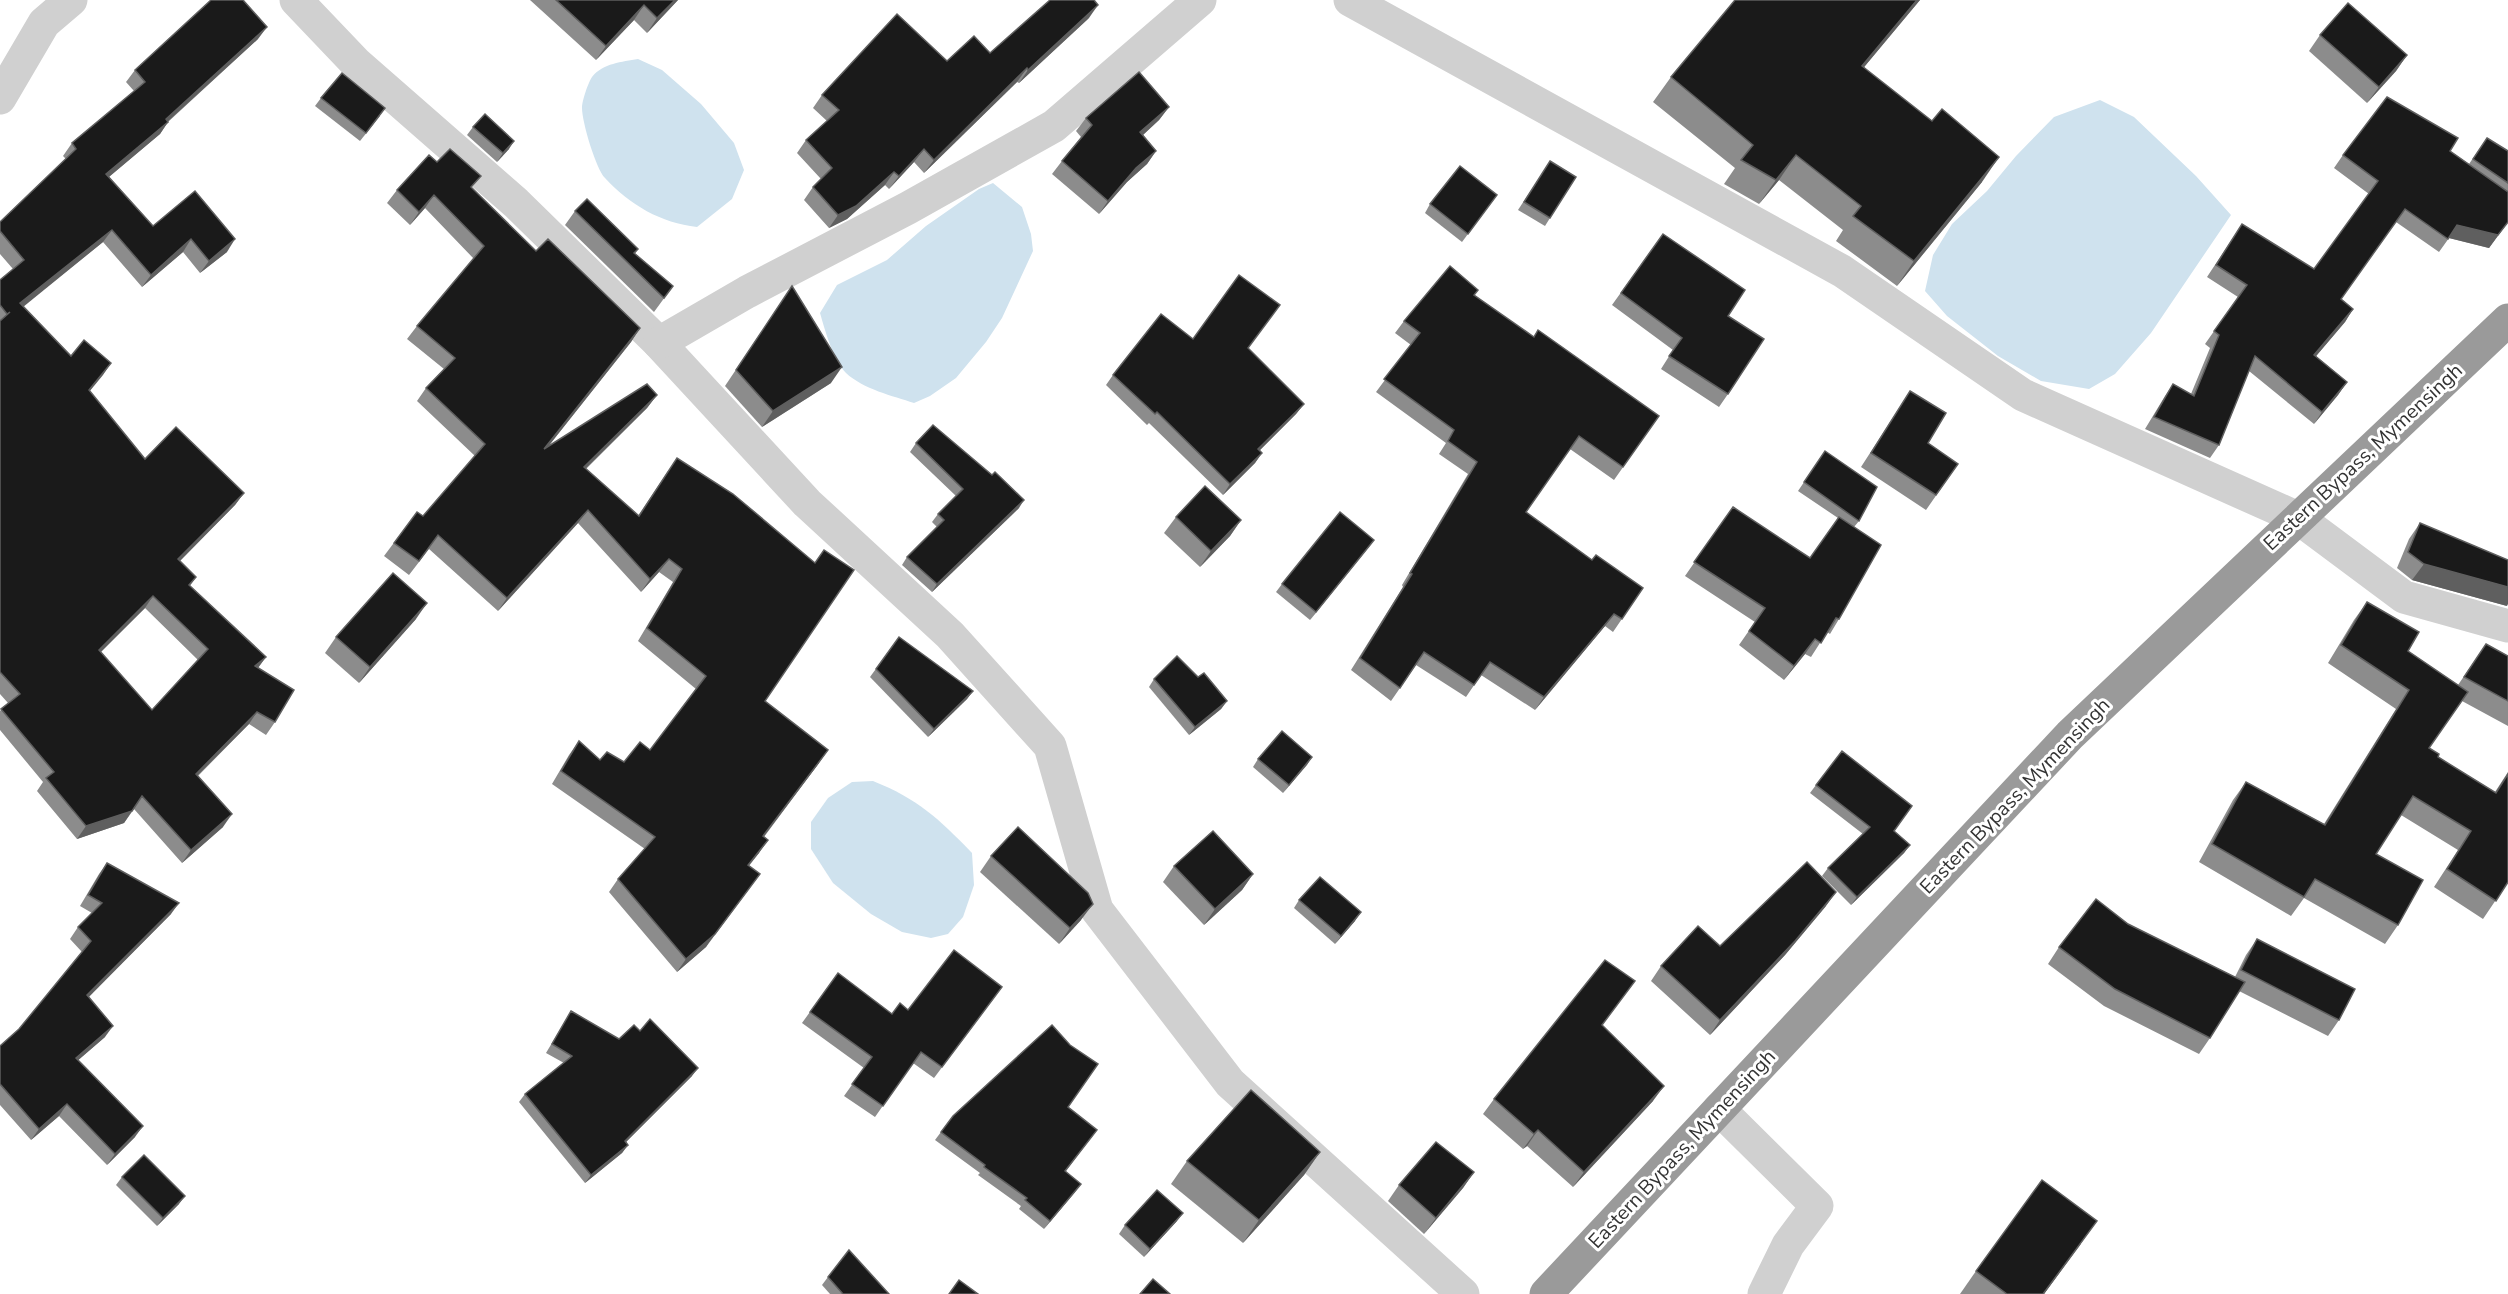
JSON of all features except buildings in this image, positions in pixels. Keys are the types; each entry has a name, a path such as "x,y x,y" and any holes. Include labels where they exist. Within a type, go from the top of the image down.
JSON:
{"highway":[{"name":"Eastern Bypass, Mymensingh","path":"1546,1294 2070,735 2508,320"}],"street":[{"path":"0,98 44,23 71,0"},
{"path":"296,0 356,63 516,202 660,343 807,503 950,635 1050,746 1097,910 1230,1083 1463,1294"},
{"path":"660,343 747,292 908,208 1054,126 1200,0"},
{"path":"1350,0 1842,271 2023,395 2298,518 2404,597 2508,626"},
{"path":"1719,1108 1817,1206 1788,1245 1764,1294"}],"water":[{"path":"638,59 662,70 701,104 734,143 744,170 732,199 697,227 659,217 625,196 601,173 590,145 582,108 592,77 596,72 613,64"},
{"path":"2100,100 2134,117 2196,176 2231,215 2151,333 2115,374 2089,389 2041,381 1998,356 1947,316 1925,291 1933,255 1952,224 1987,191 2016,156 2054,117"},
{"path":"993,183 1022,207 1031,234 1033,251 1002,318 986,342 956,378 930,396 914,403 853,379 837,361 820,313 837,285 887,260 926,226 979,189"},
{"path":"873,781 915,802 949,830 972,853 974,885 963,917 948,934 931,938 902,932 871,914 833,883 811,849 811,822 828,798 852,782"}]}
